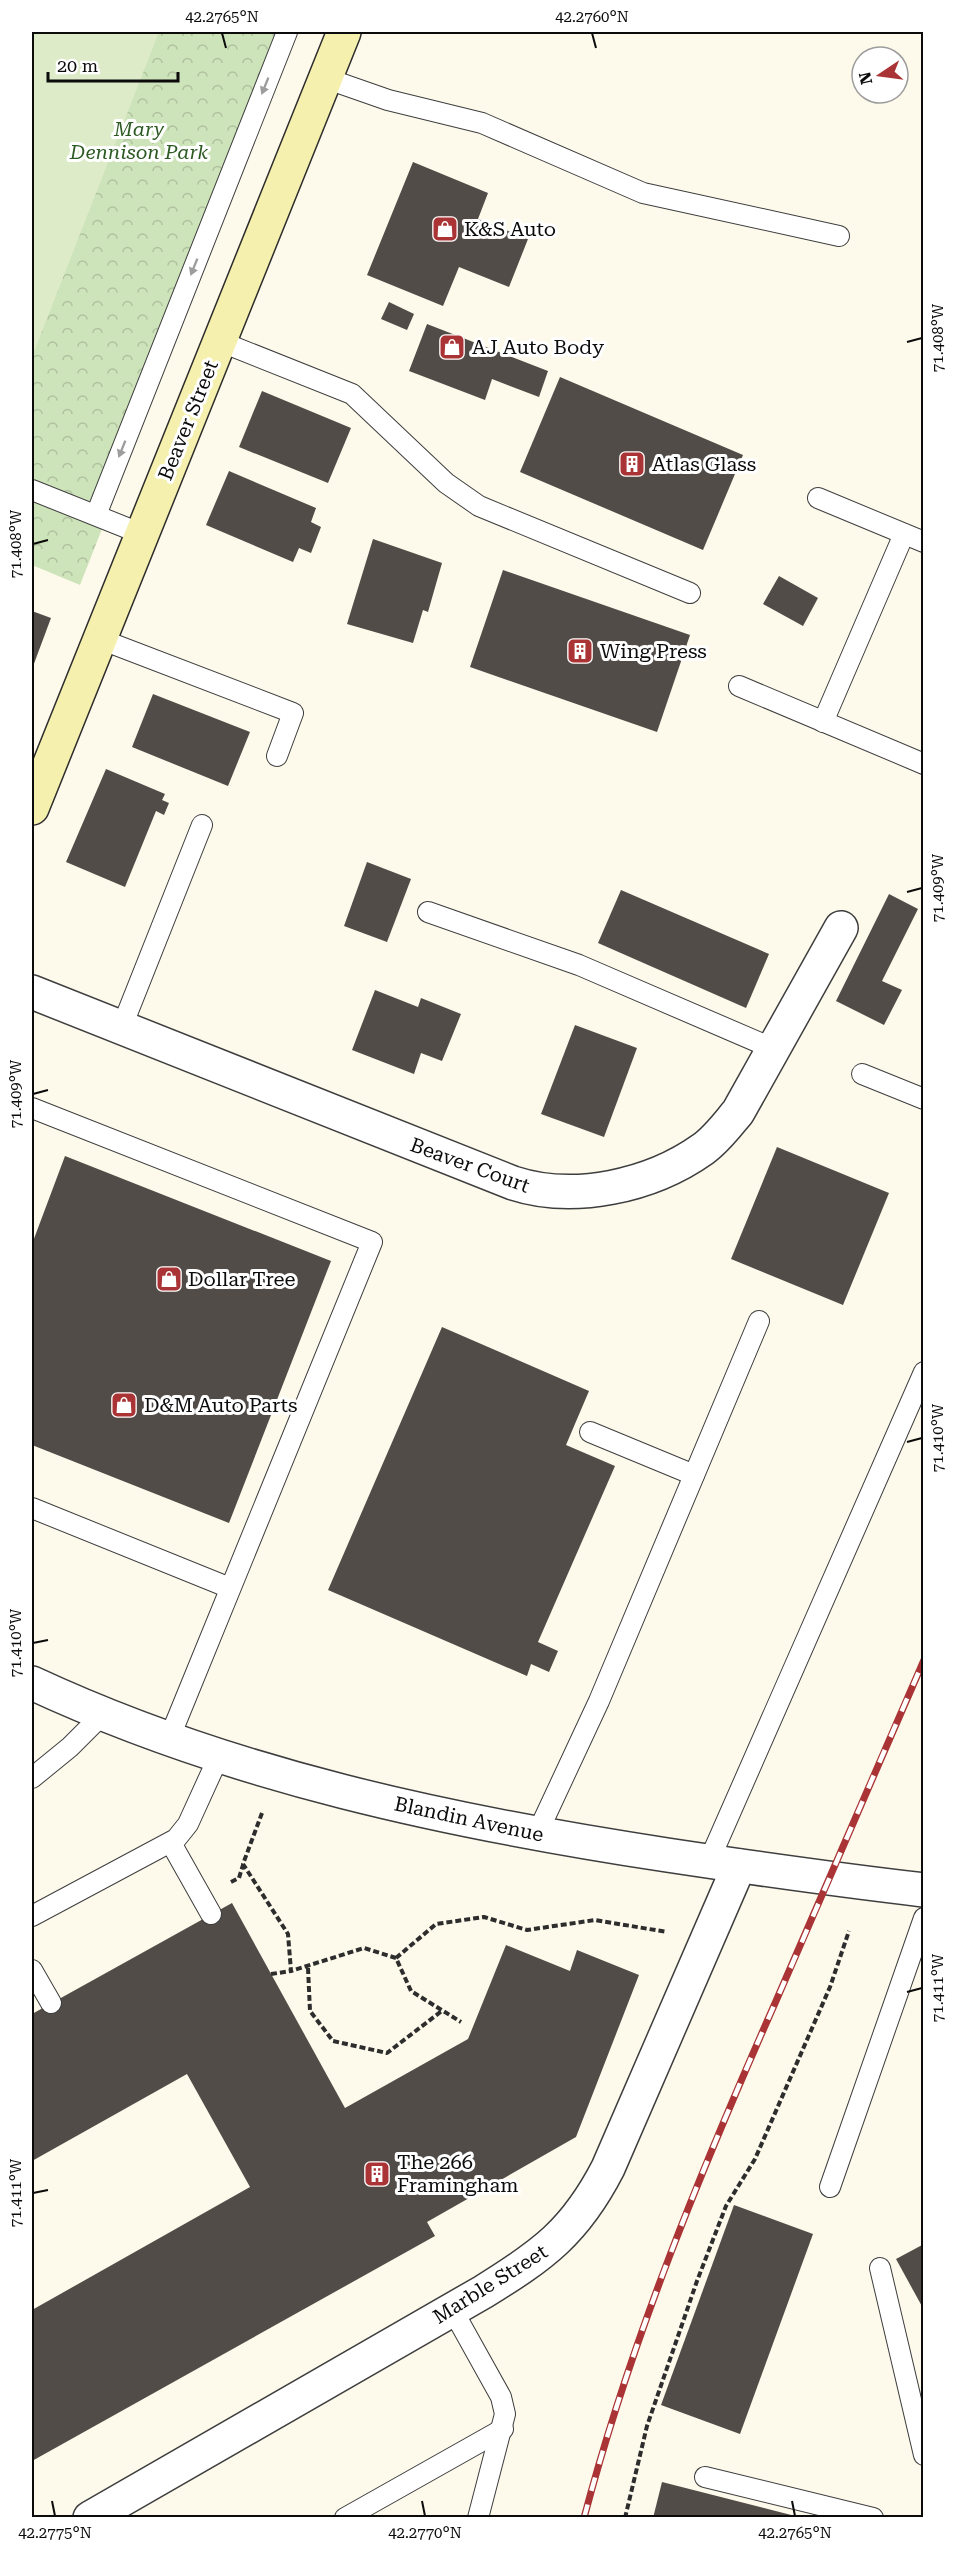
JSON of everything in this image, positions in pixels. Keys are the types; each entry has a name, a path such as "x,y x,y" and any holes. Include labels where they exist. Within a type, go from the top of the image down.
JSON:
{"main road":[{"name":"Beaver Street","path":"32,808 344,32"}],"street":[{"name":"Beaver Court","path":"32,992 513,1184 554,1192 581,1191 622,1184 664,1169 703,1149 738,1112 841,928"},
{"name":"Blandin Avenue","path":"32,1683 169,1739 219,1756 375,1800 537,1834 724,1864 924,1890"},
{"name":"Marble Street","path":"92,2517 452,2309 540,2255 569,2230 589,2203 619,2145 724,1864"}],"lane":[{"path":"96,515 287,32"},
{"path":"325,78 388,100 482,123 643,193 839,236"},
{"path":"219,341 352,394 446,483 479,506 690,593"},
{"path":"32,490 142,534"},
{"path":"818,498 924,542"},
{"path":"823,722 904,534"},
{"path":"100,639 293,713 277,756"},
{"path":"739,686 924,764"},
{"path":"120,1029 202,825"},
{"path":"428,912 594,971 774,1048"},
{"path":"862,1074 924,1099"},
{"path":"32,1108 372,1242 169,1739"},
{"path":"537,1834 599,1701 759,1321"},
{"path":"724,1864 924,1371"},
{"path":"590,1432 694,1475"},
{"path":"32,1508 230,1588"},
{"path":"32,1778 70,1747 104,1713"},
{"path":"32,1916 171,1843 180,1836 188,1824 219,1756"},
{"path":"171,1843 211,1914"},
{"path":"830,2187 924,1918"},
{"path":"32,1970 51,2003"},
{"path":"880,2268 924,2455"},
{"path":"452,2309 501,2397 505,2414 503,2429 478,2517"},
{"path":"345,2517 503,2429"},
{"path":"705,2477 873,2517"}],"path":[{"path":"262,1814 243,1864 288,1934 291,1971"},
{"path":"396,1958 436,1924 484,1917 527,1930 595,1920 668,1932"},
{"path":"625,2517 646,2426 697,2280 726,2206 755,2159 830,1988 849,1931"},
{"path":"271,1974 308,1968 364,1948 396,1958 411,1991 461,2022"},
{"path":"308,1968 310,2011 333,2041 387,2054 442,2010"}],"green space":[{"name":"Mary Dennison Park","path":"32,32 297,32 80,585 32,565"},
{"path":"32,32 159,32 32,357"}],"building":[{"name":"K&S Auto","path":"413,162 488,193 478,219 528,239 509,287 459,267 443,306 367,275"},
{"path":"389,302 414,314 407,330 381,319"},
{"name":"AJ Auto Body","path":"427,324 548,371 539,397 492,379 485,400 409,371"},
{"name":"Atlas Glass","path":"560,377 743,455 703,550 520,472"},
{"path":"262,391 351,428 328,483 239,447"},
{"path":"229,471 316,508 311,522 321,527 311,553 299,548 293,562 206,525"},
{"path":"373,539 442,563 428,612 423,610 413,643 347,624"},
{"name":"Wing Press","path":"503,570 690,635 657,732 470,667"},
{"path":"779,576 818,598 803,626 763,604"},
{"path":"32,611 51,618 32,669"},
{"path":"153,694 250,732 228,786 132,747"},
{"path":"106,769 165,794 162,800 169,803 164,815 156,811 125,887 66,862"},
{"path":"367,862 411,879 387,942 344,926"},
{"path":"621,890 769,954 746,1008 598,943"},
{"path":"889,894 918,909 882,981 902,990 884,1025 836,1001"},
{"path":"375,990 418,1007 421,998 461,1014 442,1061 421,1053 414,1074 352,1050"},
{"path":"575,1025 637,1048 604,1137 541,1114"},
{"path":"777,1147 889,1193 843,1305 731,1259"},
{"path":"65,1156 331,1261 229,1523 32,1445 32,1244"},
{"path":"442,1327 589,1391 566,1445 615,1466 538,1642 558,1651 549,1672 531,1664 527,1676 328,1590"},
{"name":"The 266 Framingham","path":"232,1903 345,2108 468,2039 506,1945 570,1971 577,1950 639,1975 576,2137 427,2222 435,2236 32,2461 32,2310 250,2187 187,2074 32,2161 32,2014"},
{"path":"734,2205 813,2234 740,2434 661,2405"},
{"path":"924,2244 924,2310 896,2259"},
{"path":"662,2482 799,2517 799,2518 653,2518"}],"railway":[{"path":"584,2518 623,2386 695,2191 924,1660"}],"place":[{"name":"K&S Auto","path":"445,229"},
{"name":"AJ Auto Body","path":"452,347"},
{"name":"Atlas Glass","path":"632,464"},
{"name":"Wing Press","path":"580,651"},
{"name":"Dollar Tree","path":"169,1279"},
{"name":"D&M Auto Parts","path":"124,1405"},
{"name":"The 266 Framingham","path":"377,2174"}]}
